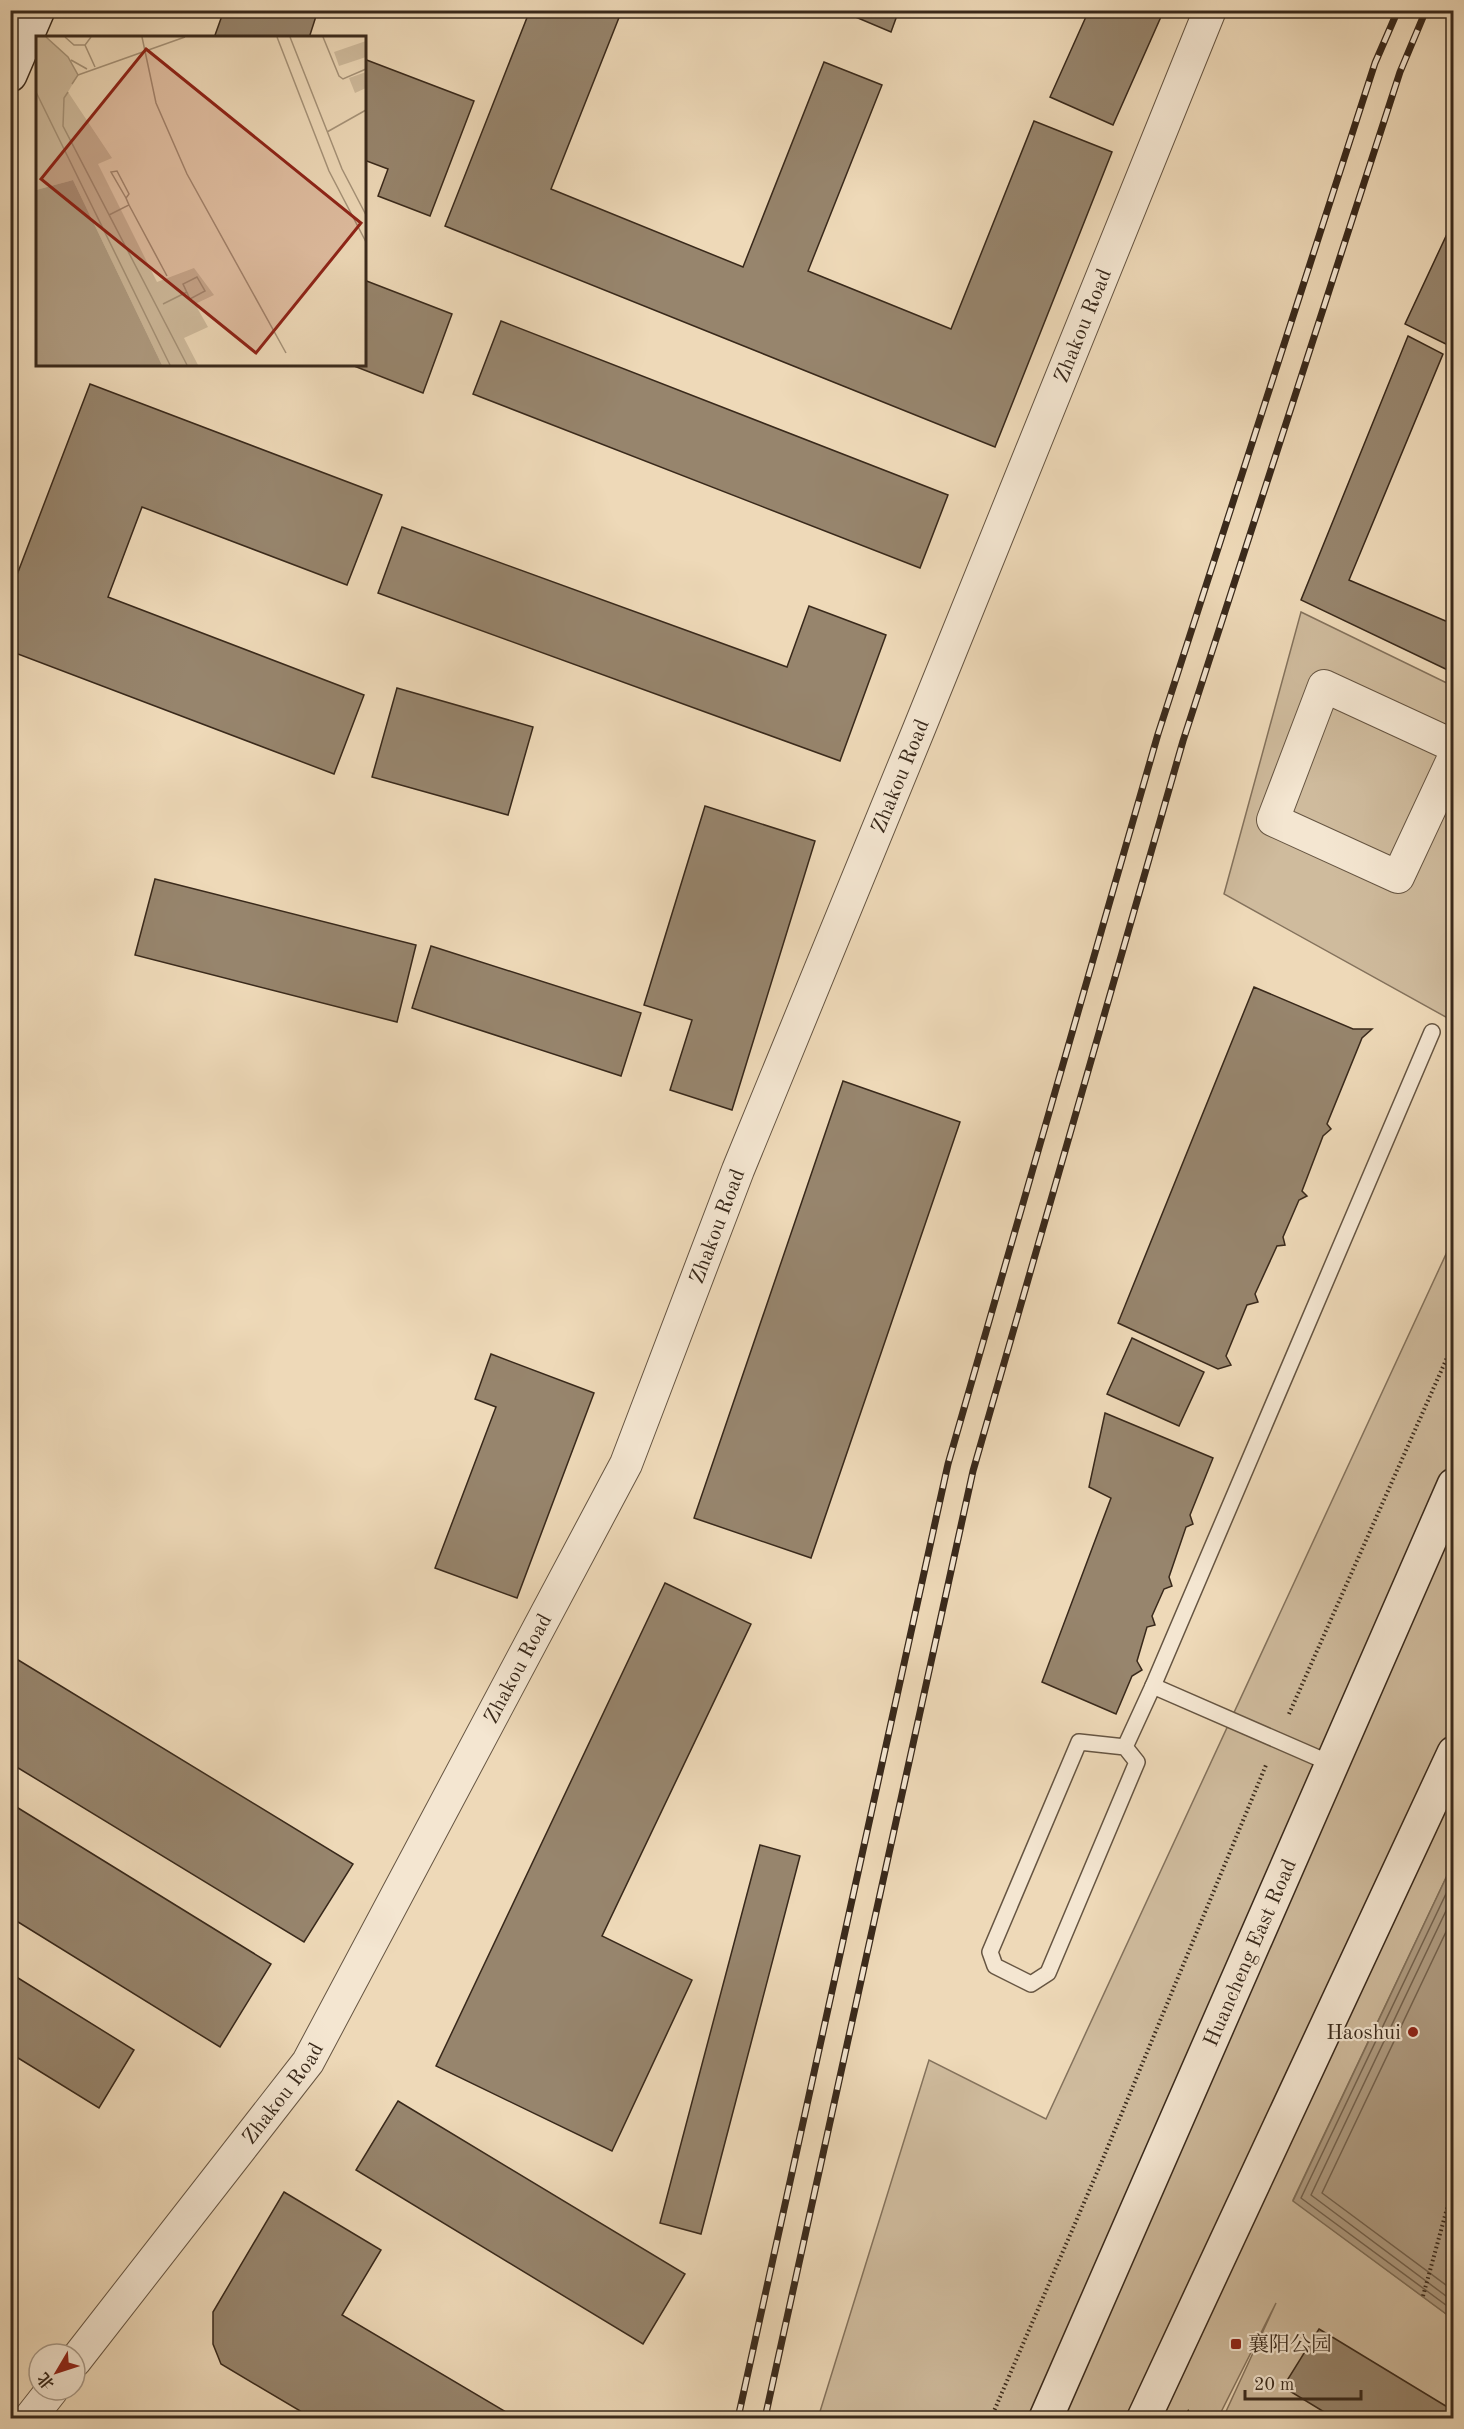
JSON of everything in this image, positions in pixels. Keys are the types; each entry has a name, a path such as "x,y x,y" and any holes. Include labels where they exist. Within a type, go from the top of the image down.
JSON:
{"main road":[{"path":"10,75 38,10"},
{"name":"Huancheng East Road","path":"1046,2418 1454,1485"},
{"path":"1144,2418 1454,1753"}],"street":[{"name":"Zhakou Road","path":"87,2346 308,2062 626,1464 738,1170 1210,10"},
{"path":"1454,746 1323,686 1273,820 1398,877 1441,817 1454,757"},
{"path":"30,2418 43,2402"}],"lane":[{"path":"1125,1747 1154,1686 1432,1032"},
{"path":"1154,1686 1332,1764"},
{"path":"1079,1742 1125,1747 1137,1762 1048,1973 1030,1984 994,1966 990,1952 1079,1742"}],"path":[{"path":"990,2418 1102,2161 1277,1741 1454,1342"},
{"path":"1423,2296 1454,2183"}],"shaded area":[{"path":"1301,612 1453,686 1453,1021 1224,894"},
{"path":"1453,1239 1453,1863 1293,2200 1453,2319 1453,2418 1223,2418 1276,2303 1218,2418 818,2418 929,2060 1046,2119"}],"water":[{"name":"Haoshui","path":"1453,1863 1453,2319 1293,2201"}],"building":[{"path":"224,10 318,10 310,36 215,36"},
{"path":"530,10 622,10 551,189 743,267 824,62 882,85 808,271 951,329 1034,121 1112,152 995,447 445,226"},
{"path":"839,10 899,10 891,32"},
{"path":"1089,10 1164,10 1113,125 1050,97"},
{"path":"366,60 474,101 430,216 378,196 388,169 366,161"},
{"path":"1454,219 1454,348 1405,324"},
{"path":"366,281 452,314 423,393 354,366 366,366"},
{"path":"501,321 948,495 920,568 473,394"},
{"path":"1408,336 1443,354 1349,580 1448,622 1454,609 1454,673 1301,600"},
{"path":"90,384 382,495 347,585 142,507 108,597 364,695 334,774 10,651 10,593"},
{"path":"402,527 787,667 809,606 886,635 840,761 378,593"},
{"path":"397,688 533,727 508,815 372,777"},
{"path":"705,806 815,841 732,1110 670,1090 692,1020 644,1005"},
{"path":"155,879 416,945 397,1022 135,955"},
{"path":"431,946 641,1013 621,1076 412,1008"},
{"path":"1254,987 1353,1029 1372,1029 1362,1038 1327,1124 1331,1129 1323,1136 1302,1191 1307,1196 1299,1200 1283,1237 1285,1245 1277,1246 1255,1294 1258,1302 1247,1305 1226,1356 1231,1365 1218,1369 1118,1323"},
{"path":"843,1081 960,1122 811,1558 694,1518"},
{"path":"1132,1338 1204,1372 1179,1426 1107,1394"},
{"path":"491,1354 594,1393 517,1598 435,1568 496,1407 475,1399"},
{"path":"1105,1413 1213,1458 1190,1515 1193,1524 1186,1527 1169,1577 1172,1586 1164,1589 1152,1616 1155,1625 1147,1627 1137,1661 1142,1670 1132,1676 1116,1714 1042,1682 1111,1498 1089,1487"},
{"path":"665,1583 751,1624 602,1936 692,1980 612,2151 436,2066"},
{"path":"10,1655 353,1864 304,1942 10,1763"},
{"path":"10,1803 271,1964 220,2047 10,1917"},
{"path":"760,1845 800,1856 701,2234 660,2223"},
{"path":"10,1973 134,2050 99,2108 10,2053"},
{"path":"398,2101 685,2274 643,2344 356,2170"},
{"path":"284,2192 381,2250 342,2315 516,2418 312,2418 221,2364 213,2344 213,2312"},
{"path":"1319,2329 1454,2411 1454,2418 1334,2418 1283,2387"}],"railway":[{"path":"738,2418 948,1464 1158,734 1375,63 1398,10"},
{"path":"765,2418 973,1471 1183,741 1400,72 1426,10"}],"place":[{"name":"Haoshui","path":"1413,2032"},
{"name":"襄阳公园","path":"1236,2344"}]}
